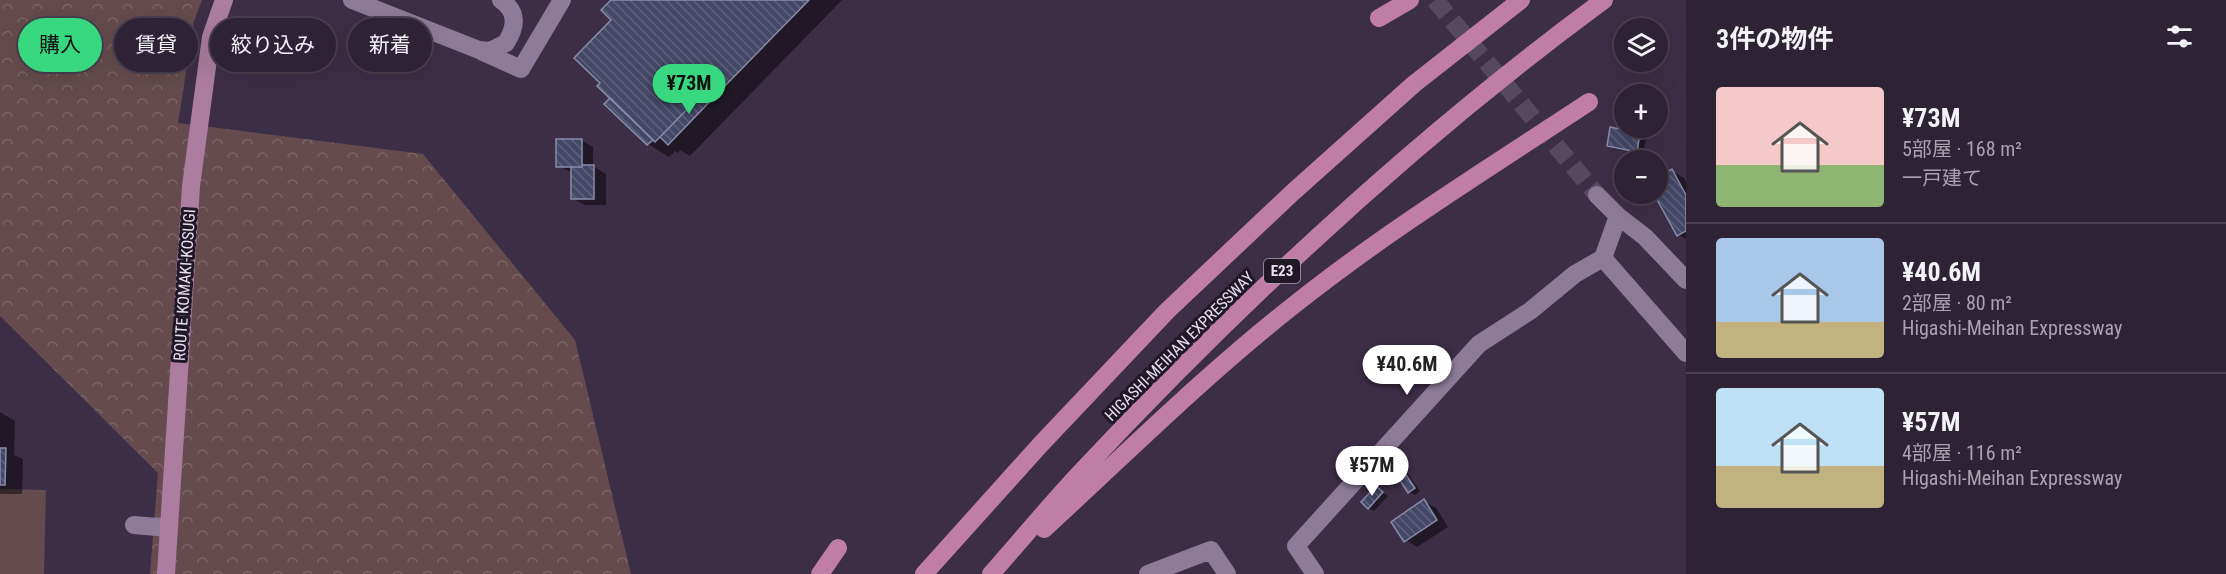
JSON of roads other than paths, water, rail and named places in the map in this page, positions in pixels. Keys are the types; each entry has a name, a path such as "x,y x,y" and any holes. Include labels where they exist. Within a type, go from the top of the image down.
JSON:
{"highway":[{"path":"1379,18 1410,0"},
{"name":"HIGASHI-MEIHAN EXPRESSWAY","path":"924,574 1033,452 1167,311 1414,84 1521,0"},
{"name":"HIGASHI-MEIHAN EXPRESSWAY","path":"993,574 1080,473 1198,352 1320,234 1454,119 1604,0"},
{"path":"993,574 1212,375 1292,306 1366,249 1588,102"},
{"path":"820,574 838,548"}],"main road":[{"name":"ROUTE KOMAKI-KOSUGI","path":"166,574 191,186 211,37 224,0"}],"street":[{"path":"352,0 521,69 561,0"},
{"path":"479,50 490,51 498,48 506,43 511,35 514,13 509,5 501,0"},
{"path":"1597,195 1618,216 1645,237 1686,280"},
{"path":"1315,574 1296,546 1479,344 1530,311 1575,274 1602,258 1618,216"},
{"path":"1602,258 1686,353"},
{"path":"134,525 168,528"},
{"path":"1148,574 1211,550 1227,574"}],"tunnel":[{"path":"1435,0 1597,195"}]}
